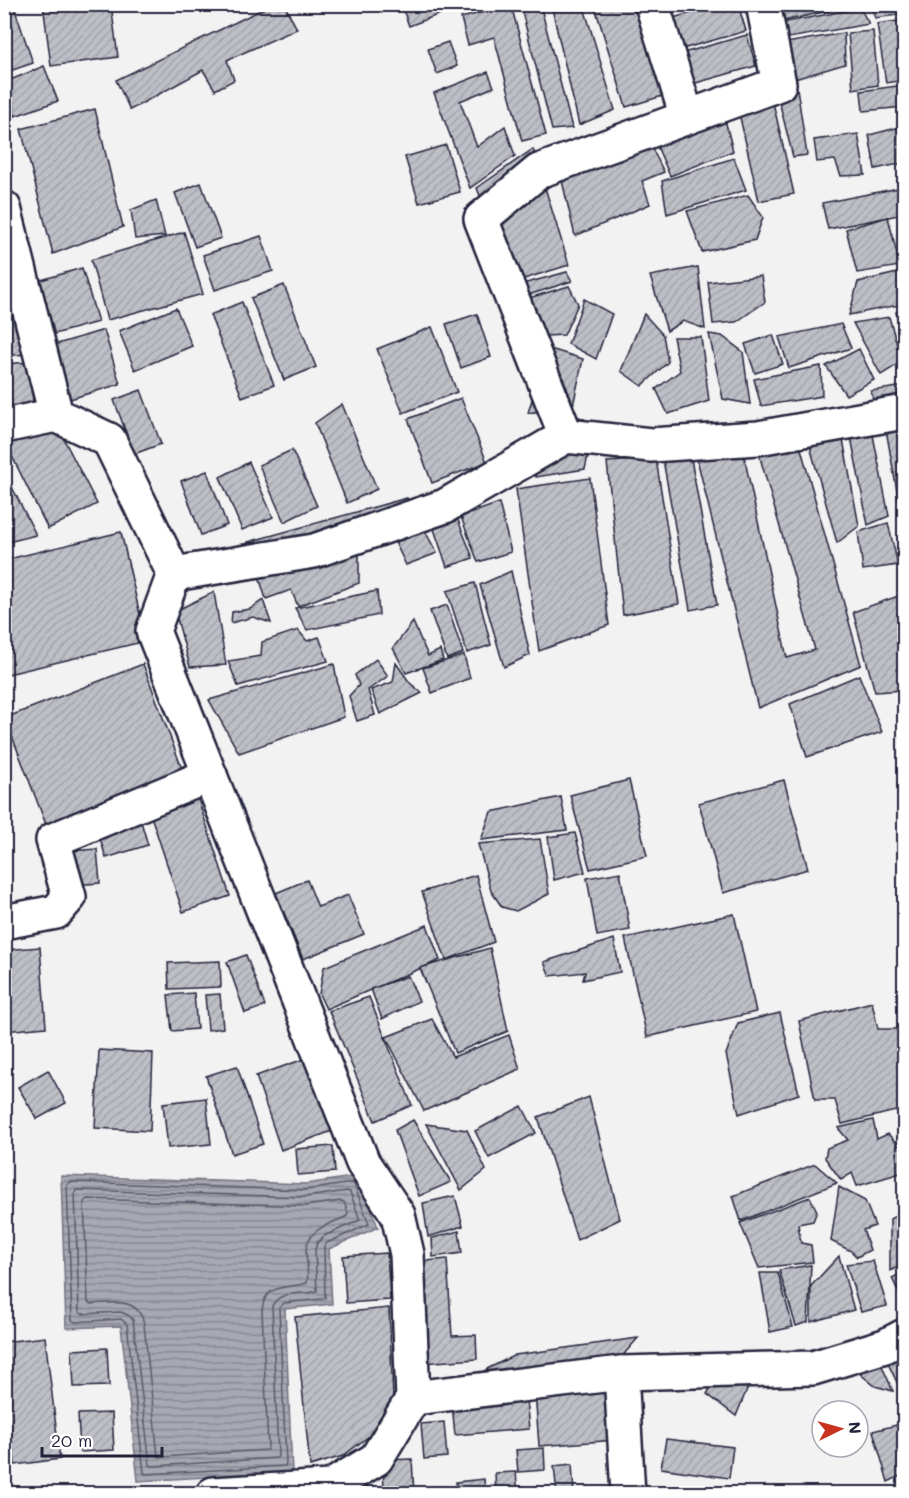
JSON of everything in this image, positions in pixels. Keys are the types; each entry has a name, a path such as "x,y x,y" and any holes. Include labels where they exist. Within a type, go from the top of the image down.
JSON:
{"street":[{"path":"652,4 687,117"},
{"path":"566,436 481,219 539,171 779,84 763,4"},
{"path":"4,208 56,415"},
{"path":"174,574 314,551 423,514 445,506 566,436 651,445 758,438 904,412"},
{"path":"4,426 56,415 108,440 174,574 153,631 363,1163 398,1215 407,1254 413,1398 376,1459 330,1487 213,1494"},
{"path":"4,922 56,912 69,897 53,840 210,775"},
{"path":"413,1398 621,1373 813,1368 885,1346 904,1336"},
{"path":"621,1373 628,1494"}],"water":[{"path":"61,1176 306,1184 358,1176 378,1227 329,1249 332,1304 285,1309 292,1472 138,1481 121,1326 66,1328"}],"building":[{"path":"4,4 13,4 33,63 4,73"},
{"path":"43,4 111,4 118,57 51,66"},
{"path":"273,4 284,4 297,29 227,60 234,80 215,90 203,70 130,110 116,80"},
{"path":"401,4 437,4 440,14 409,26"},
{"path":"520,4 540,4 572,128 552,130"},
{"path":"551,4 583,4 615,110 579,125"},
{"path":"594,4 641,4 669,94 626,107"},
{"path":"722,4 738,4 746,31 682,49 673,18"},
{"path":"771,4 858,4 775,23"},
{"path":"870,4 904,4 904,14 875,18"},
{"path":"511,5 546,135 522,141 494,37 468,45 461,18"},
{"path":"860,8 869,24 783,39 776,24"},
{"path":"904,20 904,80 886,83 877,24"},
{"path":"873,31 878,85 853,89 848,33"},
{"path":"844,33 845,64 788,81 780,44"},
{"path":"747,35 756,66 692,84 683,53"},
{"path":"448,42 457,66 437,74 428,49"},
{"path":"44,66 58,101 15,116 8,81"},
{"path":"488,72 494,87 460,101 477,147 505,126 515,156 470,188 434,93"},
{"path":"767,76 794,194 759,201 734,91"},
{"path":"904,85 904,107 863,111 861,91"},
{"path":"797,88 807,155 793,157 777,93"},
{"path":"719,96 733,151 670,176 646,121"},
{"path":"95,109 123,227 53,254 21,129"},
{"path":"638,121 664,172 642,181 650,204 575,236 556,155"},
{"path":"904,126 904,163 875,169 869,135"},
{"path":"858,134 865,175 841,176 835,160 817,162 814,140"},
{"path":"446,145 460,192 419,203 405,157"},
{"path":"533,149 569,265 514,282 477,188"},
{"path":"734,158 746,190 667,214 662,181"},
{"path":"201,183 221,238 195,247 175,193"},
{"path":"904,187 904,214 828,229 822,203"},
{"path":"748,195 763,217 755,240 702,252 687,211"},
{"path":"156,200 165,236 135,239 131,210"},
{"path":"888,217 900,266 857,273 846,229"},
{"path":"184,232 203,294 107,320 91,260"},
{"path":"261,236 273,271 215,290 203,255"},
{"path":"698,267 705,329 683,321 667,331 650,276"},
{"path":"82,268 98,322 47,336 31,283"},
{"path":"567,272 572,281 522,297 519,285"},
{"path":"902,272 904,304 849,315 858,282"},
{"path":"761,276 765,302 736,322 713,324 708,282"},
{"path":"284,285 316,367 284,380 251,298"},
{"path":"569,286 578,304 564,335 546,336 529,298"},
{"path":"20,299 26,354 4,356 4,300"},
{"path":"584,299 612,314 596,359 568,344"},
{"path":"242,302 274,385 242,397 210,315"},
{"path":"176,308 192,346 135,370 119,331"},
{"path":"904,310 904,342 896,312"},
{"path":"477,314 491,357 461,368 446,324"},
{"path":"644,314 663,335 668,362 642,386 621,371"},
{"path":"889,317 902,362 881,375 853,323"},
{"path":"841,324 851,348 789,368 779,337"},
{"path":"432,327 457,392 403,413 377,349"},
{"path":"104,330 120,384 70,399 54,345"},
{"path":"709,334 722,336 743,352 750,404 723,399"},
{"path":"773,335 783,364 755,373 745,344"},
{"path":"673,337 701,337 709,401 668,414 656,389 680,371"},
{"path":"547,348 583,359 573,406 528,413"},
{"path":"859,349 874,380 846,395 826,366"},
{"path":"29,362 34,412 4,415 4,364"},
{"path":"821,366 822,396 761,406 754,379"},
{"path":"904,386 904,417 879,422 871,391"},
{"path":"141,390 161,444 134,454 114,400"},
{"path":"461,398 487,462 432,483 408,419"},
{"path":"342,404 377,489 347,503 315,423"},
{"path":"568,412 595,424 585,469 536,477 522,457"},
{"path":"54,420 97,504 48,529 6,444"},
{"path":"904,423 904,531 885,424"},
{"path":"871,425 889,516 868,525 850,432"},
{"path":"842,434 859,526 837,543 808,439"},
{"path":"798,438 861,665 758,708 696,455 743,451 787,658 815,650 757,447"},
{"path":"292,450 317,506 284,522 259,465"},
{"path":"656,459 679,604 623,615 607,462"},
{"path":"691,459 717,605 690,610 663,460"},
{"path":"249,462 273,517 242,530 220,477"},
{"path":"4,471 36,535 4,543"},
{"path":"207,471 227,525 201,535 181,481"},
{"path":"590,478 609,625 539,651 516,489"},
{"path":"407,498 437,553 406,565 393,538 359,548 359,583 298,606 291,590 266,599 248,542"},
{"path":"499,503 511,552 478,562 461,517"},
{"path":"454,510 473,558 447,567 433,526"},
{"path":"888,523 898,565 863,570 858,532"},
{"path":"121,532 146,641 4,675 4,560"},
{"path":"511,571 530,655 504,667 480,585"},
{"path":"475,583 491,645 467,653 447,591"},
{"path":"377,591 379,615 307,630 295,608"},
{"path":"214,592 226,665 190,667 175,611"},
{"path":"904,594 904,690 875,692 853,612"},
{"path":"263,600 271,623 253,617 231,623 232,612 250,609"},
{"path":"447,605 463,653 447,659 430,611"},
{"path":"413,622 428,656 440,650 443,660 406,673 393,648"},
{"path":"298,630 307,641 319,637 328,661 238,686 228,661 261,656 262,642"},
{"path":"464,655 470,678 432,693 423,668"},
{"path":"376,659 388,676 368,690 375,715 357,721 349,696 359,685 355,675"},
{"path":"396,663 410,683 422,693 380,714 371,690 393,682"},
{"path":"143,664 184,774 47,827 5,718"},
{"path":"334,664 344,717 239,753 209,700"},
{"path":"859,675 882,732 807,757 790,704"},
{"path":"629,780 647,856 590,869 570,795"},
{"path":"784,780 808,869 723,893 699,803"},
{"path":"197,796 230,896 183,912 150,813"},
{"path":"561,797 567,830 481,840 491,812"},
{"path":"139,815 148,845 106,858 97,828"},
{"path":"575,833 585,872 554,880 548,837"},
{"path":"540,839 549,894 516,911 502,907 491,891 478,844"},
{"path":"97,849 100,883 73,885 70,851"},
{"path":"620,872 630,930 597,936 587,878"},
{"path":"476,875 494,942 446,960 422,892"},
{"path":"307,880 318,907 348,895 364,934 303,959 276,893"},
{"path":"734,914 756,1012 647,1037 625,938"},
{"path":"427,925 440,960 326,1009 319,994 324,967"},
{"path":"614,939 620,972 583,980 585,972 550,976 544,962"},
{"path":"40,947 46,1027 4,1031 4,950"},
{"path":"490,948 508,1031 455,1053 420,968"},
{"path":"246,955 265,1006 245,1013 227,962"},
{"path":"220,961 221,987 169,989 168,963"},
{"path":"408,976 419,1001 382,1019 371,989"},
{"path":"194,993 197,1029 172,1031 168,995"},
{"path":"220,994 223,1028 208,1030 205,995"},
{"path":"369,997 412,1105 375,1121 329,1011"},
{"path":"872,1002 878,1029 904,1029 904,1109 842,1124 835,1100 815,1100 799,1021"},
{"path":"780,1013 799,1094 739,1114 726,1054 738,1023"},
{"path":"432,1019 453,1057 509,1035 520,1069 424,1111 386,1037"},
{"path":"99,1050 153,1053 150,1131 95,1128"},
{"path":"307,1058 332,1131 281,1150 256,1076"},
{"path":"237,1066 263,1144 232,1154 206,1076"},
{"path":"48,1070 66,1103 37,1119 18,1087"},
{"path":"589,1097 620,1219 577,1240 538,1117"},
{"path":"206,1098 211,1144 168,1148 163,1103"},
{"path":"522,1106 536,1133 489,1158 475,1131"},
{"path":"413,1120 451,1182 419,1196 395,1130"},
{"path":"873,1120 877,1139 888,1134 902,1149 904,1147 904,1172 857,1186 852,1173 841,1180 825,1158 827,1148 848,1140 838,1128"},
{"path":"426,1124 467,1130 486,1170 461,1190"},
{"path":"333,1146 335,1172 298,1175 296,1149"},
{"path":"815,1164 837,1183 741,1221 733,1196"},
{"path":"839,1187 865,1201 875,1226 863,1230 870,1250 857,1257 851,1251 831,1241"},
{"path":"455,1196 463,1226 428,1237 423,1203"},
{"path":"810,1197 817,1211 813,1221 798,1224 801,1243 811,1245 813,1262 759,1268 740,1223"},
{"path":"904,1211 904,1264 890,1271 890,1219"},
{"path":"459,1231 462,1253 433,1257 432,1238"},
{"path":"387,1253 390,1300 346,1303 343,1256"},
{"path":"839,1256 854,1310 811,1322 811,1286"},
{"path":"447,1259 452,1336 476,1335 477,1359 421,1363 415,1262"},
{"path":"873,1261 887,1306 861,1312 846,1264"},
{"path":"811,1265 808,1322 796,1326 779,1270"},
{"path":"904,1272 904,1304 892,1278"},
{"path":"760,1273 778,1273 793,1327 770,1332"},
{"path":"389,1308 393,1397 373,1433 343,1456 310,1466 295,1317"},
{"path":"45,1337 60,1459 15,1465 4,1384 4,1342"},
{"path":"638,1338 611,1369 460,1386 515,1355"},
{"path":"904,1345 904,1397 884,1355"},
{"path":"107,1348 109,1386 74,1387 72,1350"},
{"path":"733,1352 759,1360 736,1416 707,1394"},
{"path":"878,1357 893,1391 875,1386 854,1369"},
{"path":"612,1386 616,1440 539,1446 535,1391"},
{"path":"526,1399 529,1429 455,1435 452,1404"},
{"path":"112,1413 114,1450 80,1452 78,1414"},
{"path":"444,1422 447,1457 424,1459 421,1424"},
{"path":"904,1423 904,1474 888,1482 873,1431"},
{"path":"666,1439 733,1447 729,1478 661,1468"},
{"path":"544,1448 545,1470 518,1472 516,1450"},
{"path":"412,1459 414,1494 384,1494 383,1460"},
{"path":"572,1464 574,1494 557,1494 554,1466"},
{"path":"516,1472 518,1494 496,1494 495,1473"},
{"path":"484,1479 485,1494 457,1494 456,1482"}]}
